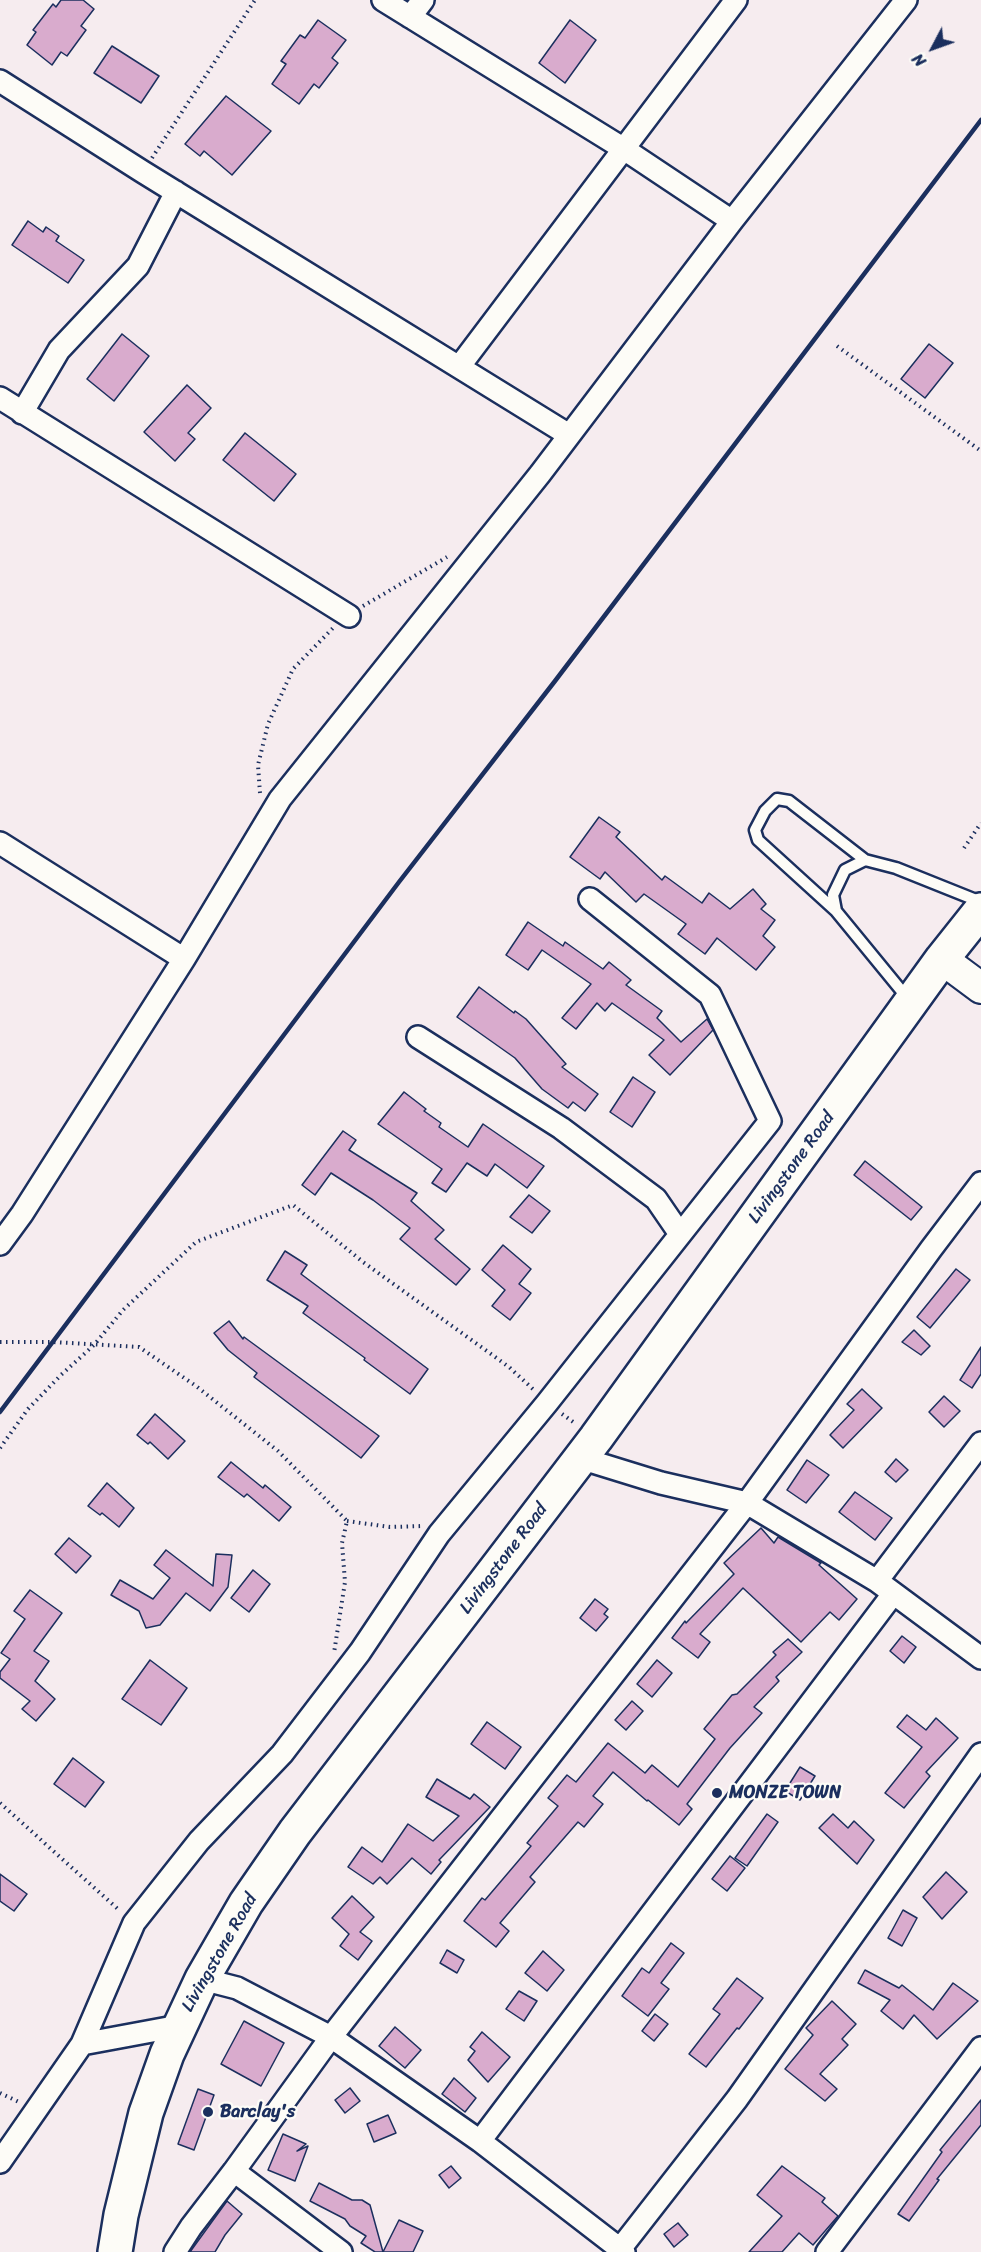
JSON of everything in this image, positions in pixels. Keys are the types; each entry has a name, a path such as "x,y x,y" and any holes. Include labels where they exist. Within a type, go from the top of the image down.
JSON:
{"highway":[{"name":"Livingstone Road","path":"116,2252 121,2215 146,2113 179,2026 202,1979 246,1904 294,1832 588,1448 942,959 981,910"}],"street":[{"path":"383,0 624,149 732,221"},
{"path":"410,18 423,0"},
{"path":"459,367 736,0"},
{"path":"0,1244 22,1214 184,959 280,799 569,435 732,221 906,0"},
{"path":"0,81 569,435"},
{"path":"22,413 59,350 138,266 176,192"},
{"path":"0,398 349,616"},
{"path":"0,843 184,959"},
{"path":"0,2162 81,2044 134,1923 199,1841 282,1754 371,1636 439,1534 548,1403 770,1121 710,995 590,899"},
{"path":"942,959 981,988"},
{"path":"418,1037 561,1128 656,1199 681,1234"},
{"path":"175,2252 330,2037 747,1503 981,1183"},
{"path":"480,2141 885,1587 981,1443"},
{"path":"588,1448 643,1478 747,1503 885,1587 981,1659"},
{"path":"202,1979 237,1988 330,2037 480,2141 622,2250 737,2099 981,1754"},
{"path":"81,2044 179,2026"},
{"path":"827,2252 981,2048"},
{"path":"234,2172 341,2252"}],"lane":[{"path":"911,1002 836,911 758,840 755,830 765,811 777,799 789,801 865,860 896,868 981,902"},
{"path":"836,911 833,895 845,870 865,860"}],"path":[{"path":"143,172 255,0"},
{"path":"837,346 981,451"},
{"path":"262,829 258,765 268,724 293,669 325,634 349,616 449,557"},
{"path":"964,848 981,823"},
{"path":"0,1448 28,1409 94,1345 123,1310 196,1242 293,1205 372,1268 509,1367 548,1403 588,1448"},
{"path":"0,1342 138,1347 196,1386 278,1451 347,1521 390,1527 420,1525 439,1534"},
{"path":"328,1692 345,1582 342,1543 347,1521"},
{"path":"0,1803 134,1923"}],"building":[{"path":"61,0 83,0 94,9 81,26 86,30 67,56 61,52 52,65 27,45 36,32 33,30 53,4 56,7"},
{"path":"318,20 346,40 332,58 338,63 319,88 314,84 299,104 272,84 286,64 281,61 300,35 305,38"},
{"path":"570,20 596,40 565,83 539,63"},
{"path":"112,46 159,76 141,103 94,73"},
{"path":"226,96 271,131 232,175 204,151 200,156 185,144"},
{"path":"28,221 43,232 46,227 59,236 56,241 84,260 68,283 12,245"},
{"path":"122,334 149,356 114,401 87,379"},
{"path":"929,344 953,363 925,398 901,379"},
{"path":"187,385 211,408 188,433 195,439 175,461 144,432"},
{"path":"245,433 296,474 274,501 223,460"},
{"path":"599,817 620,832 616,837 662,880 665,876 702,903 709,893 730,909 753,889 766,904 761,909 775,920 763,936 775,947 756,970 717,938 705,954 678,934 686,924 644,894 636,902 605,872 600,879 570,857"},
{"path":"528,922 563,946 565,942 603,969 609,962 631,980 626,985 662,1011 657,1018 681,1042 707,1019 713,1030 670,1075 649,1055 664,1040 612,1003 605,1011 597,1003 576,1029 562,1018 591,984 542,950 528,970 506,955"},
{"path":"479,987 526,1019 566,1064 562,1067 598,1094 585,1111 573,1102 568,1108 542,1089 515,1058 457,1017"},
{"path":"633,1077 655,1092 632,1127 610,1112"},
{"path":"404,1092 441,1123 439,1127 468,1147 483,1124 544,1166 527,1188 495,1164 487,1176 467,1163 446,1192 432,1183 442,1169 378,1124"},
{"path":"343,1131 356,1140 349,1150 417,1193 411,1201 444,1230 435,1239 470,1269 456,1285 400,1239 410,1228 373,1200 331,1173 315,1195 302,1185"},
{"path":"865,1161 922,1207 911,1220 854,1175"},
{"path":"529,1195 550,1211 532,1233 510,1217"},
{"path":"503,1245 531,1269 519,1284 531,1293 510,1320 492,1306 505,1290 482,1270"},
{"path":"285,1251 307,1265 301,1274 428,1369 410,1394 303,1313 308,1306 267,1280"},
{"path":"956,1269 970,1280 930,1328 917,1317"},
{"path":"229,1321 243,1339 244,1337 379,1436 361,1458 254,1377 257,1373 228,1350 214,1333"},
{"path":"914,1330 930,1346 921,1355 902,1342"},
{"path":"981,1347 981,1374 972,1388 960,1380"},
{"path":"862,1389 882,1408 843,1448 830,1435 854,1410 847,1404"},
{"path":"944,1396 960,1411 944,1427 929,1412"},
{"path":"155,1414 185,1441 168,1459 150,1442 148,1444 137,1435"},
{"path":"896,1459 908,1470 896,1482 885,1472"},
{"path":"807,1460 829,1475 806,1503 787,1490"},
{"path":"231,1462 263,1488 265,1485 291,1507 279,1521 247,1494 244,1497 218,1477"},
{"path":"107,1483 134,1508 119,1527 102,1513 100,1515 88,1506"},
{"path":"855,1492 892,1518 875,1540 839,1512"},
{"path":"761,1528 774,1543 778,1537 821,1563 819,1565 857,1599 839,1620 830,1612 801,1642 743,1588 700,1634 710,1642 698,1658 672,1638 685,1621 686,1623 734,1574 724,1563"},
{"path":"69,1538 91,1556 76,1573 55,1554"},
{"path":"166,1550 213,1586 216,1554 232,1555 228,1587 210,1611 186,1593 160,1625 146,1628 139,1611 111,1595 120,1580 153,1599 170,1578 154,1565"},
{"path":"253,1570 270,1584 249,1612 231,1598"},
{"path":"30,1590 62,1613 34,1651 49,1661 35,1681 55,1699 36,1721 22,1709 30,1701 0,1678 0,1672 10,1659 1,1653 25,1619 14,1611"},
{"path":"595,1599 608,1609 604,1614 608,1617 596,1631 580,1618"},
{"path":"902,1636 916,1647 904,1663 890,1651"},
{"path":"788,1639 802,1652 776,1677 779,1681 754,1707 762,1713 730,1748 687,1804 692,1809 679,1825 613,1772 593,1796 603,1804 584,1827 578,1822 530,1877 535,1882 500,1923 509,1931 496,1947 464,1921 482,1898 485,1900 531,1846 527,1843 558,1806 548,1798 567,1775 576,1782 608,1743 645,1773 652,1765 678,1787 715,1739 704,1729 732,1695 737,1694 776,1655 773,1652"},
{"path":"150,1660 187,1688 161,1725 122,1699"},
{"path":"657,1660 672,1673 652,1697 637,1684"},
{"path":"632,1701 643,1711 626,1730 615,1720"},
{"path":"907,1715 926,1730 936,1718 958,1738 926,1772 930,1776 904,1808 885,1793 922,1747 897,1727"},
{"path":"487,1722 521,1747 505,1769 471,1744"},
{"path":"73,1758 104,1782 85,1807 54,1784"},
{"path":"800,1767 815,1776 800,1800 785,1791"},
{"path":"437,1779 470,1799 474,1794 490,1807 439,1860 441,1862 431,1874 412,1858 387,1884 380,1877 373,1884 348,1867 362,1847 382,1862 408,1824 433,1841 459,1816 426,1797"},
{"path":"767,1814 778,1822 747,1866 735,1858"},
{"path":"833,1814 848,1828 854,1821 874,1840 857,1864 819,1828"},
{"path":"730,1856 745,1868 727,1891 712,1879"},
{"path":"946,1872 967,1892 942,1919 923,1897"},
{"path":"0,1874 27,1894 14,1911 0,1901"},
{"path":"352,1896 374,1917 360,1932 372,1941 358,1960 340,1946 349,1934 332,1918"},
{"path":"903,1910 917,1918 902,1946 888,1938"},
{"path":"671,1943 684,1953 661,1983 669,1989 648,2016 622,1996 642,1968 649,1973"},
{"path":"447,1950 464,1960 457,1973 440,1963"},
{"path":"543,1951 564,1970 547,1991 525,1973"},
{"path":"865,1970 899,1988 902,1985 933,2010 953,1983 978,2001 937,2039 914,2015 903,2029 881,2011 890,2000 858,1983"},
{"path":"737,1978 763,1998 706,2067 689,2054 720,2014 713,2009"},
{"path":"519,1991 537,2001 524,2021 506,2009"},
{"path":"832,2001 856,2024 842,2039 848,2045 820,2074 837,2089 825,2101 785,2069 813,2035 806,2028"},
{"path":"655,2014 668,2024 654,2041 642,2031"},
{"path":"244,2021 284,2043 261,2086 221,2064"},
{"path":"395,2027 421,2050 405,2068 379,2046"},
{"path":"482,2032 510,2057 488,2082 468,2060 475,2051 470,2047"},
{"path":"454,2078 476,2098 465,2112 442,2094"},
{"path":"350,2088 360,2101 345,2113 335,2100"},
{"path":"198,2089 214,2095 194,2150 178,2144"},
{"path":"981,2100 981,2125 937,2179 939,2180 909,2221 898,2214 942,2152 940,2150"},
{"path":"388,2115 396,2133 374,2142 367,2124"},
{"path":"283,2134 306,2144 297,2151 308,2146 295,2181 268,2170"},
{"path":"451,2166 461,2178 449,2188 439,2175"},
{"path":"782,2166 825,2198 822,2202 838,2216 813,2245 799,2233 782,2252 749,2252 782,2216 757,2195"},
{"path":"319,2183 352,2200 362,2200 370,2205 383,2252 375,2252 361,2243 366,2236 350,2226 345,2219 310,2201"},
{"path":"227,2201 242,2214 215,2252 190,2252"},
{"path":"399,2220 423,2231 413,2252 383,2252"},
{"path":"678,2223 688,2235 674,2247 664,2234"}],"railway":[{"path":"0,1412 399,882 555,681 981,120"}],"place":[{"name":"MONZE TOWN","path":"717,1793"},
{"name":"Barclay's","path":"208,2112"}]}
